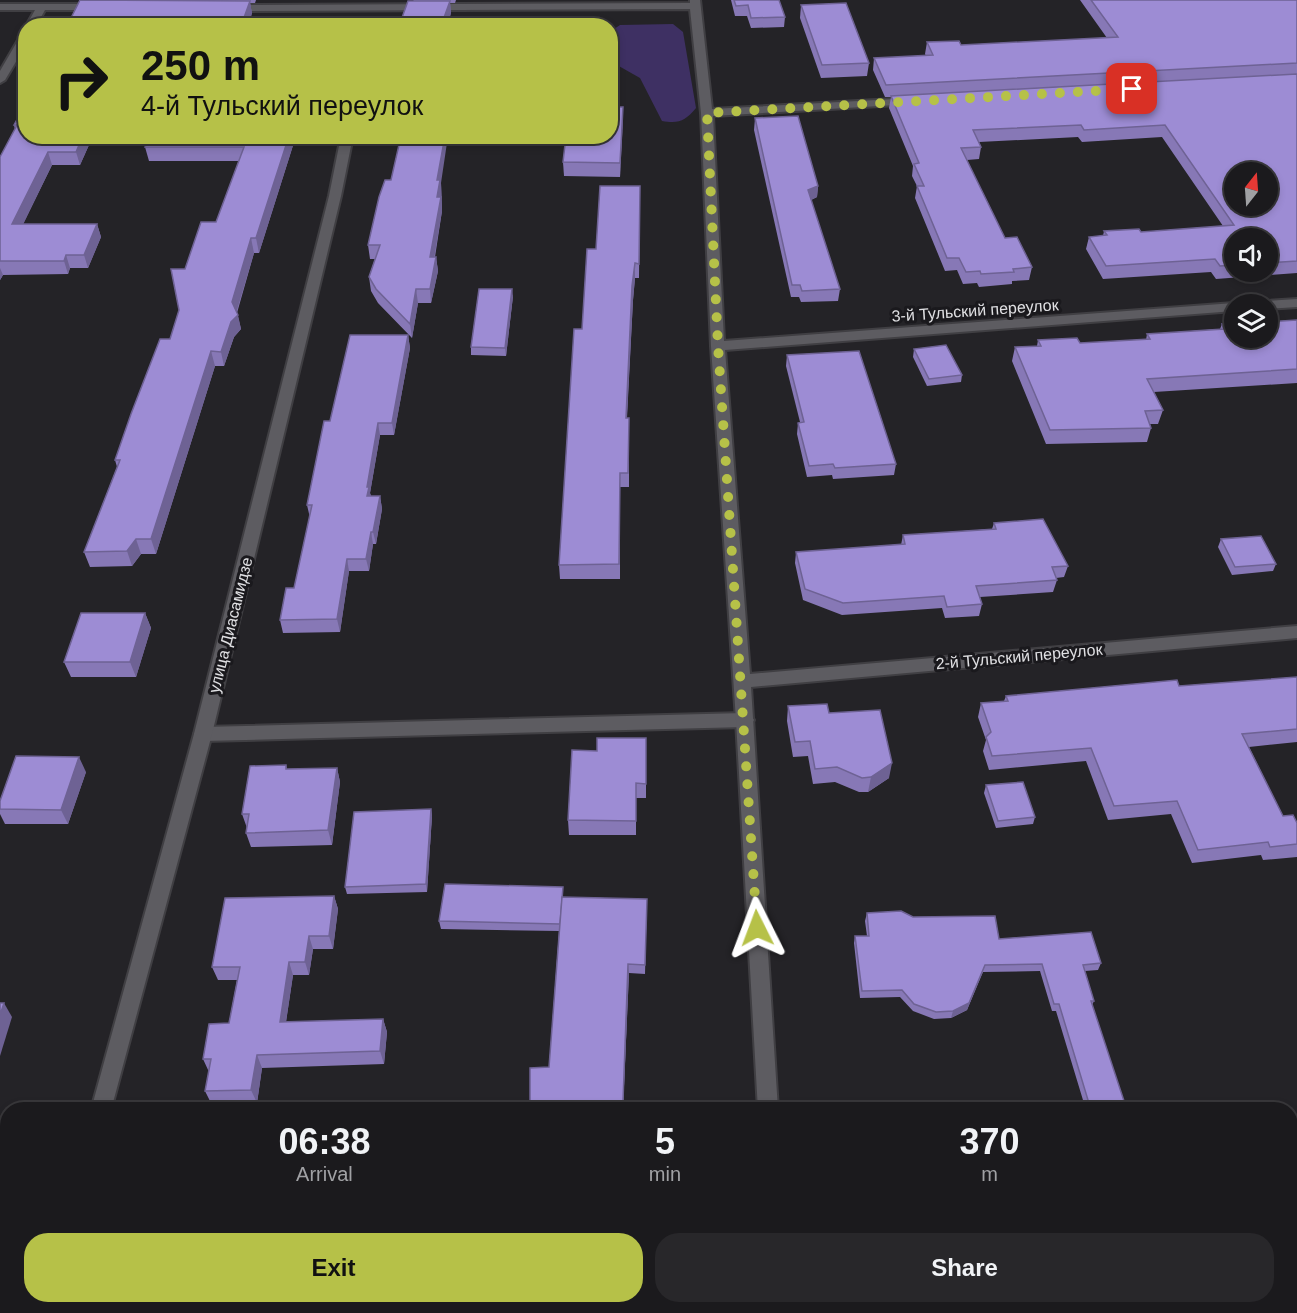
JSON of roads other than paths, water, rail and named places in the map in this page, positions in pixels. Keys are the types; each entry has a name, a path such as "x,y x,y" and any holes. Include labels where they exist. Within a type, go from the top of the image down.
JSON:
{"street":[{"path":"219,8 371,13 695,3 707,113 718,346 745,720 768,1102"},
{"path":"0,7 113,7"},
{"path":"36,18 42,7"},
{"path":"0,80 18,49"},
{"path":"707,113 920,101"},
{"name":"улица Диасамидзе","path":"103,1102 203,734 332,207 344,144"},
{"path":"1278,304 1297,303"},
{"name":"3-й Тульский переулок","path":"718,346 1224,308"},
{"name":"2-й Тульский переулок","path":"742,681 1297,632"},
{"path":"203,734 745,720"}]}
